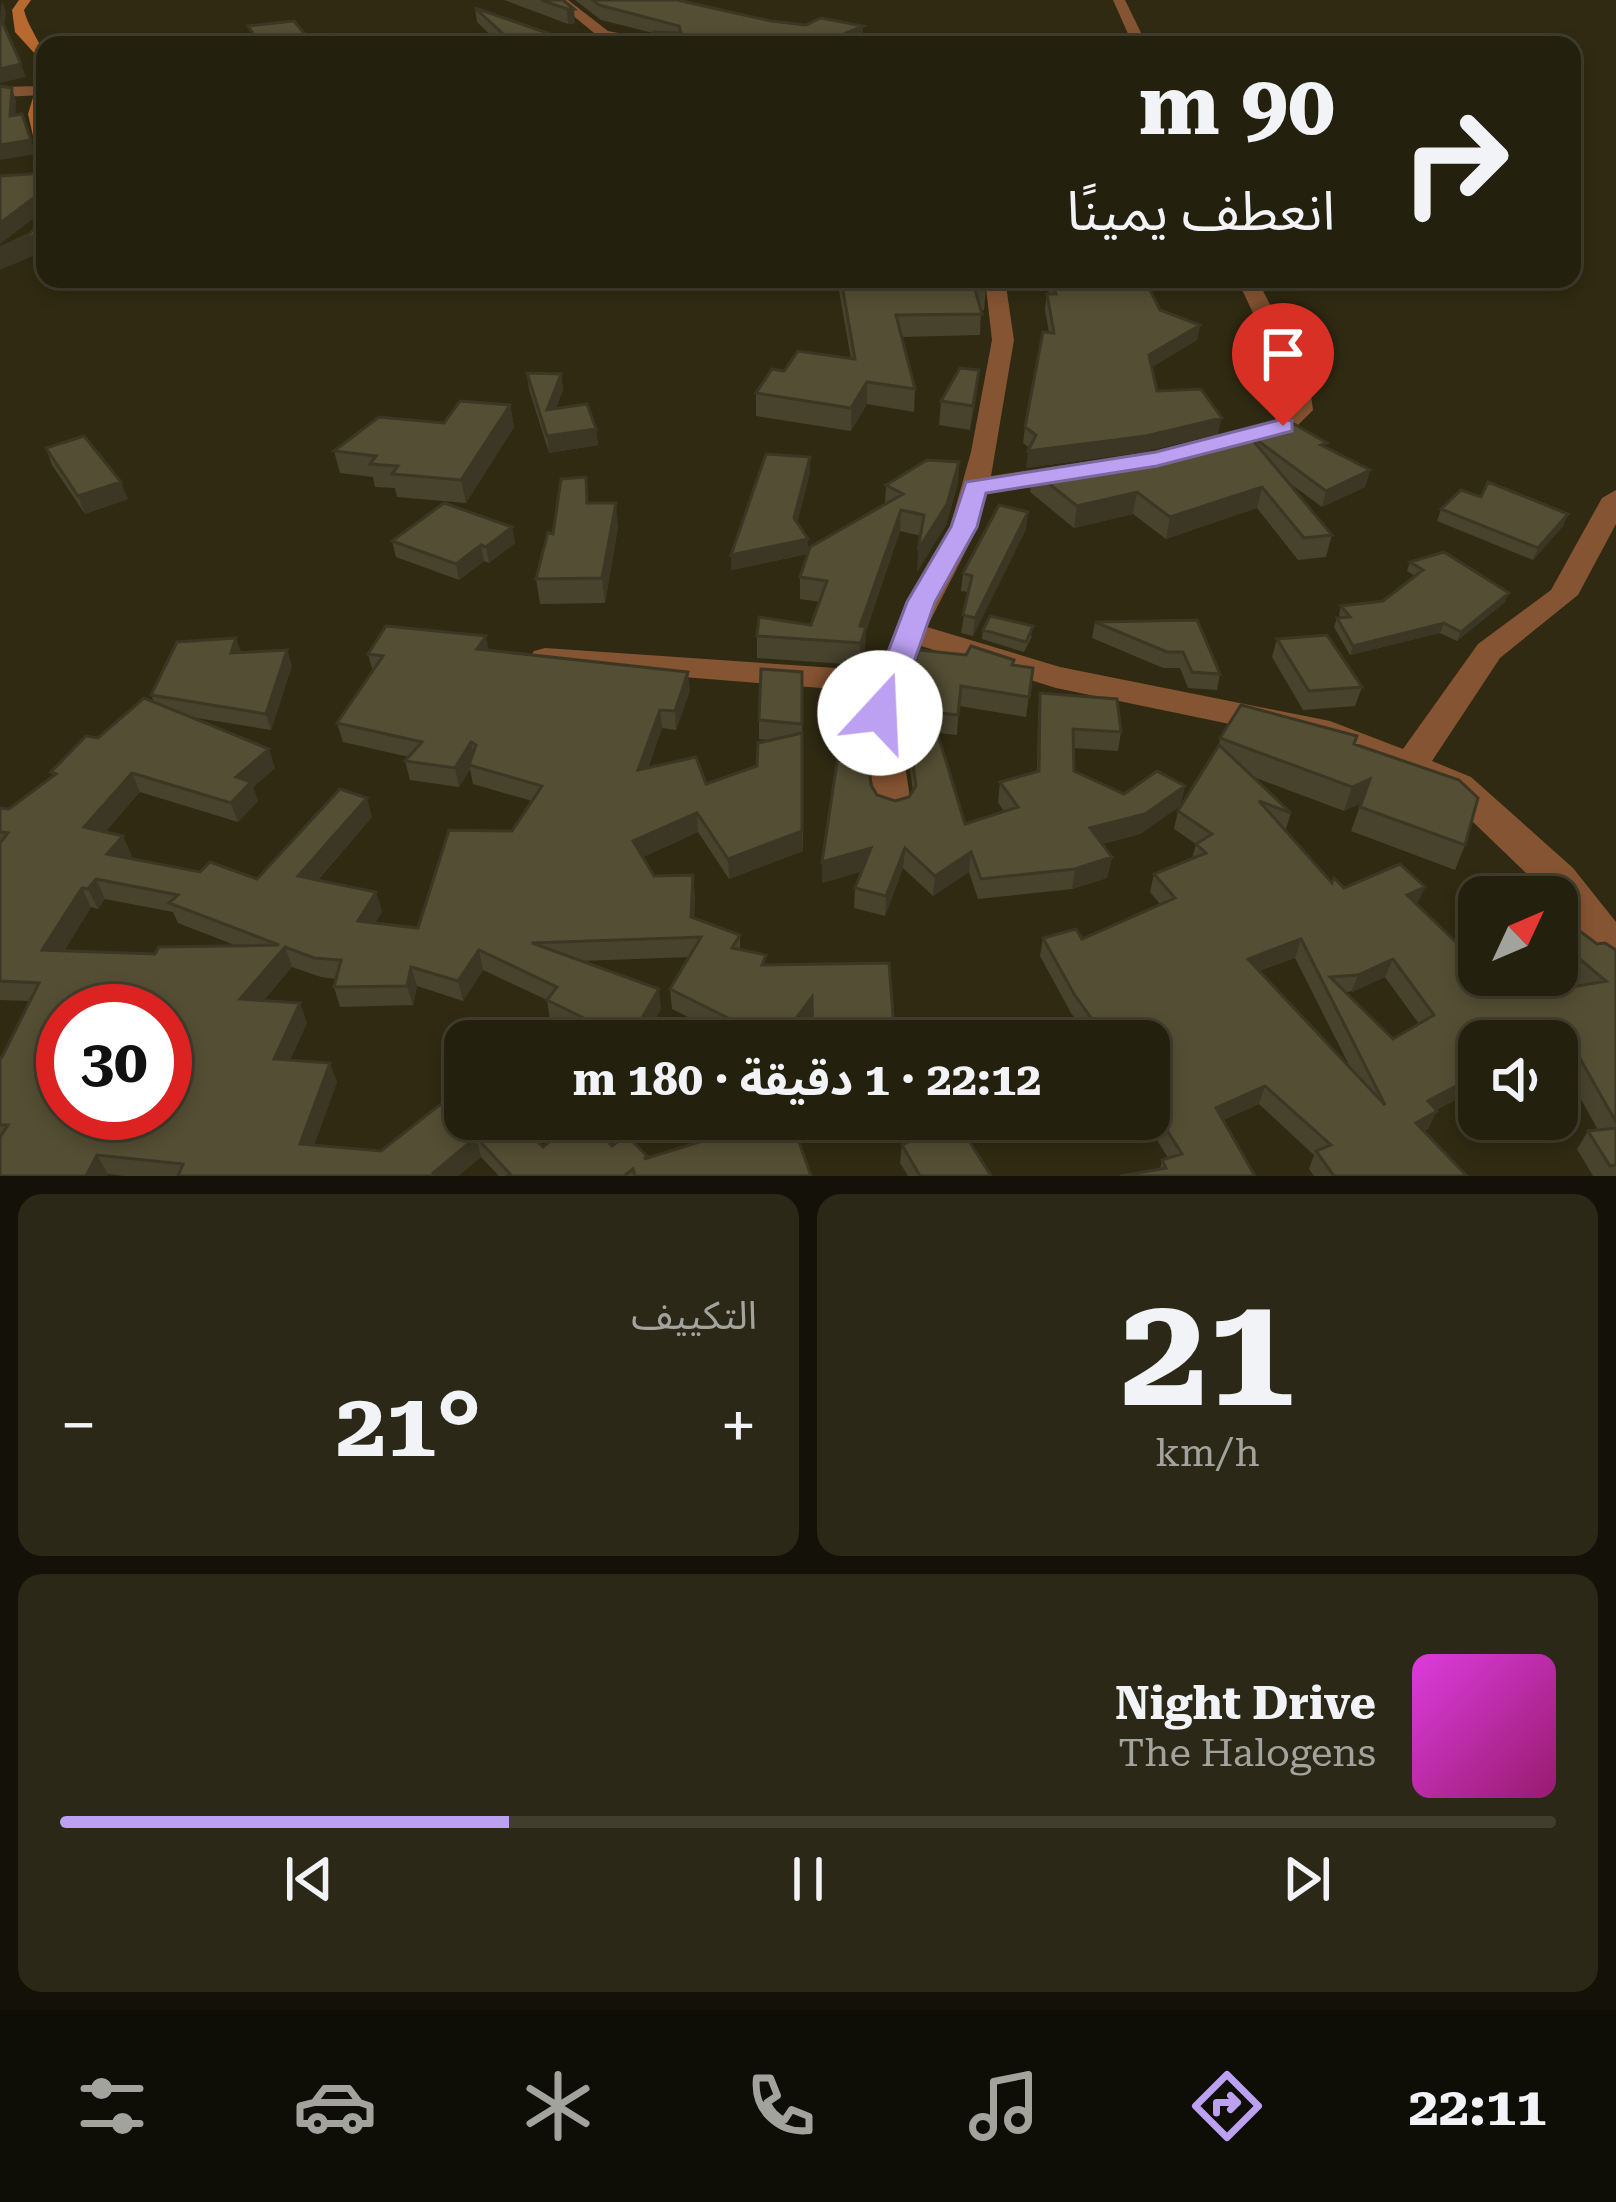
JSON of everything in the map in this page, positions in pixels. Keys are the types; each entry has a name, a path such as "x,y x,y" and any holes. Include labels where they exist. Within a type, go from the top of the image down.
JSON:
{"main road":[{"path":"25,0 19,10 22,32 36,50"}],"street":[{"path":"560,0 604,34 616,36"},
{"path":"1119,0 1136,36"},
{"path":"0,92 36,87"},
{"path":"892,804 880,713 921,602 964,527 975,487 1003,340 996,288"},
{"path":"1178,454 1283,426 1301,410 1297,381 1251,288"},
{"path":"975,487 1089,470"},
{"path":"1410,766 1490,651 1563,595 1616,498"},
{"path":"910,632 1056,677 1330,733 1458,786 1558,879 1616,952"},
{"path":"515,656 891,683"}],"building":[{"path":"541,0 563,0 574,9 567,9"},
{"path":"593,0 677,0 771,21 806,25 821,18 863,26 839,36 650,36 681,33 679,26"},
{"path":"475,8 556,36 505,36"},
{"path":"0,17 21,64 0,69"},
{"path":"294,21 306,36 255,36 248,26"},
{"path":"0,86 12,88 10,116 22,114 31,140 0,145"},
{"path":"36,174 36,196 0,223 0,176"},
{"path":"36,226 36,235 0,250 0,248"},
{"path":"843,288 986,288 975,289 982,314 896,315 915,389 867,382 851,408 756,393 772,369 784,371 798,351 855,359"},
{"path":"1054,288 1149,288 1160,310 1200,325 1149,355 1157,391 1201,389 1222,418 1146,436 1028,451 1036,435 1025,427 1043,332 1054,333 1047,294 1056,294"},
{"path":"960,368 979,370 973,406 941,401"},
{"path":"527,373 561,374 547,410 587,404 596,429 547,436"},
{"path":"460,401 510,405 461,480 392,474 398,466 370,464 376,456 334,451 379,417 444,423"},
{"path":"1287,420 1327,443 1321,445 1370,470 1326,491 1250,435"},
{"path":"1246,432 1332,535 1304,538 1262,487 1170,517 1137,492 1077,506 1033,471 1165,452"},
{"path":"84,436 121,482 78,496 46,448"},
{"path":"766,454 810,457 794,518 808,539 731,555"},
{"path":"927,460 959,462 947,504 918,550 924,515 901,510 860,626 866,627 861,643 757,636 759,617 811,625 827,581 800,577 810,547 903,494 886,485"},
{"path":"586,477 587,503 616,503 602,578 536,579 548,532 553,534 561,479"},
{"path":"1488,482 1568,514 1538,548 1441,509 1461,490 1481,497"},
{"path":"444,503 512,527 456,564 392,541"},
{"path":"999,505 1028,512 975,618 963,615 972,576 963,573"},
{"path":"1444,552 1509,593 1461,632 1444,623 1353,646 1337,618 1350,617 1341,606 1383,601 1423,570 1410,562"},
{"path":"990,616 1033,626 1026,642 983,630"},
{"path":"1197,620 1220,674 1192,672 1183,652 1167,652 1095,622"},
{"path":"386,626 486,636 477,649 688,672 675,711 660,710 638,770 696,757 706,784 757,766 758,743 802,733 802,831 728,859 697,813 633,841 654,876 693,875 691,917 740,935 732,948 766,955 762,965 889,963 893,1020 813,1020 812,997 795,1020 732,1020 670,989 701,937 532,943 659,989 641,1020 588,1020 547,1000 557,987 479,950 458,981 411,967 407,986 334,987 341,960 314,958 285,947 240,999 300,1003 274,1059 330,1063 300,1144 381,1151 444,1102 444,1140 472,1140 435,1176 178,1176 183,1164 97,1155 86,1176 0,1176 0,1137 8,1125 0,1125 0,1057 36,989 36,1140 192,1140 192,984 0,981 0,843 8,833 0,832 0,808 9,809 56,774 51,772 86,736 98,738 144,698 269,749 236,777 251,782 231,803 132,773 84,827 123,836 107,854 200,872 210,862 257,879 340,789 367,798 298,876 376,892 358,921 418,928 449,830 512,831 542,786 469,765 476,745 471,742 455,768 405,761 422,742 337,723 383,656 368,654","holes":["96,879 178,895 169,903 279,945 159,947 155,954 42,950 82,888 88,889"]},
{"path":"1327,635 1362,687 1309,691 1277,639"},
{"path":"236,638 231,653 287,650 266,714 151,695 177,642"},
{"path":"971,646 1014,660 1012,665 1033,668 1029,697 961,686 958,715 931,712 965,824 1018,807 1000,782 1039,771 1040,693 1117,699 1121,732 1073,729 1074,771 1124,794 1157,771 1185,786 1145,814 1090,828 1112,857 1075,869 981,879 971,852 935,876 905,848 886,896 855,888 871,848 822,862 848,689 860,690 871,785 877,795 895,801 909,797 916,786 903,694 919,650 966,655"},
{"path":"761,669 802,672 802,724 759,720"},
{"path":"1241,705 1357,736 1354,744 1459,780 1478,798 1465,845 1360,807 1370,779 1352,787 1220,738"},
{"path":"1219,745 1291,813 1259,801 1332,883 1334,878 1344,888 1400,864 1425,887 1407,895 1458,944 1458,996 1578,996 1578,986 1606,981 1578,958 1578,930 1597,944 1616,950 1616,1122 1578,1055 1578,1020 1458,1020 1458,1085 1428,1101 1437,1111 1416,1123 1467,1176 1334,1176 1316,1151 1331,1145 1265,1086 1216,1108 1255,1176 1120,1176 1166,1168 1162,1160 1182,1154 1170,1135 1170,1020 1093,1020 1043,938 1076,929 1082,939 1175,898 1154,874 1206,853 1196,844 1212,834 1178,811","holes":["1301,939 1385,1105 1248,959","1393,959 1434,1015 1393,1039 1330,977 1358,975"]},
{"path":"1616,1128 1616,1165 1610,1166 1588,1131"},
{"path":"479,1140 536,1140 543,1147 552,1140 606,1140 612,1146 631,1140 647,1156 644,1159 706,1140 798,1140 811,1176 635,1176 633,1169 624,1176 507,1176 510,1174"},
{"path":"913,1140 968,1140 991,1176 920,1176 902,1145"}],"route":[{"path":"880,713 921,602 964,527 975,487 1157,459 1283,426"}]}
